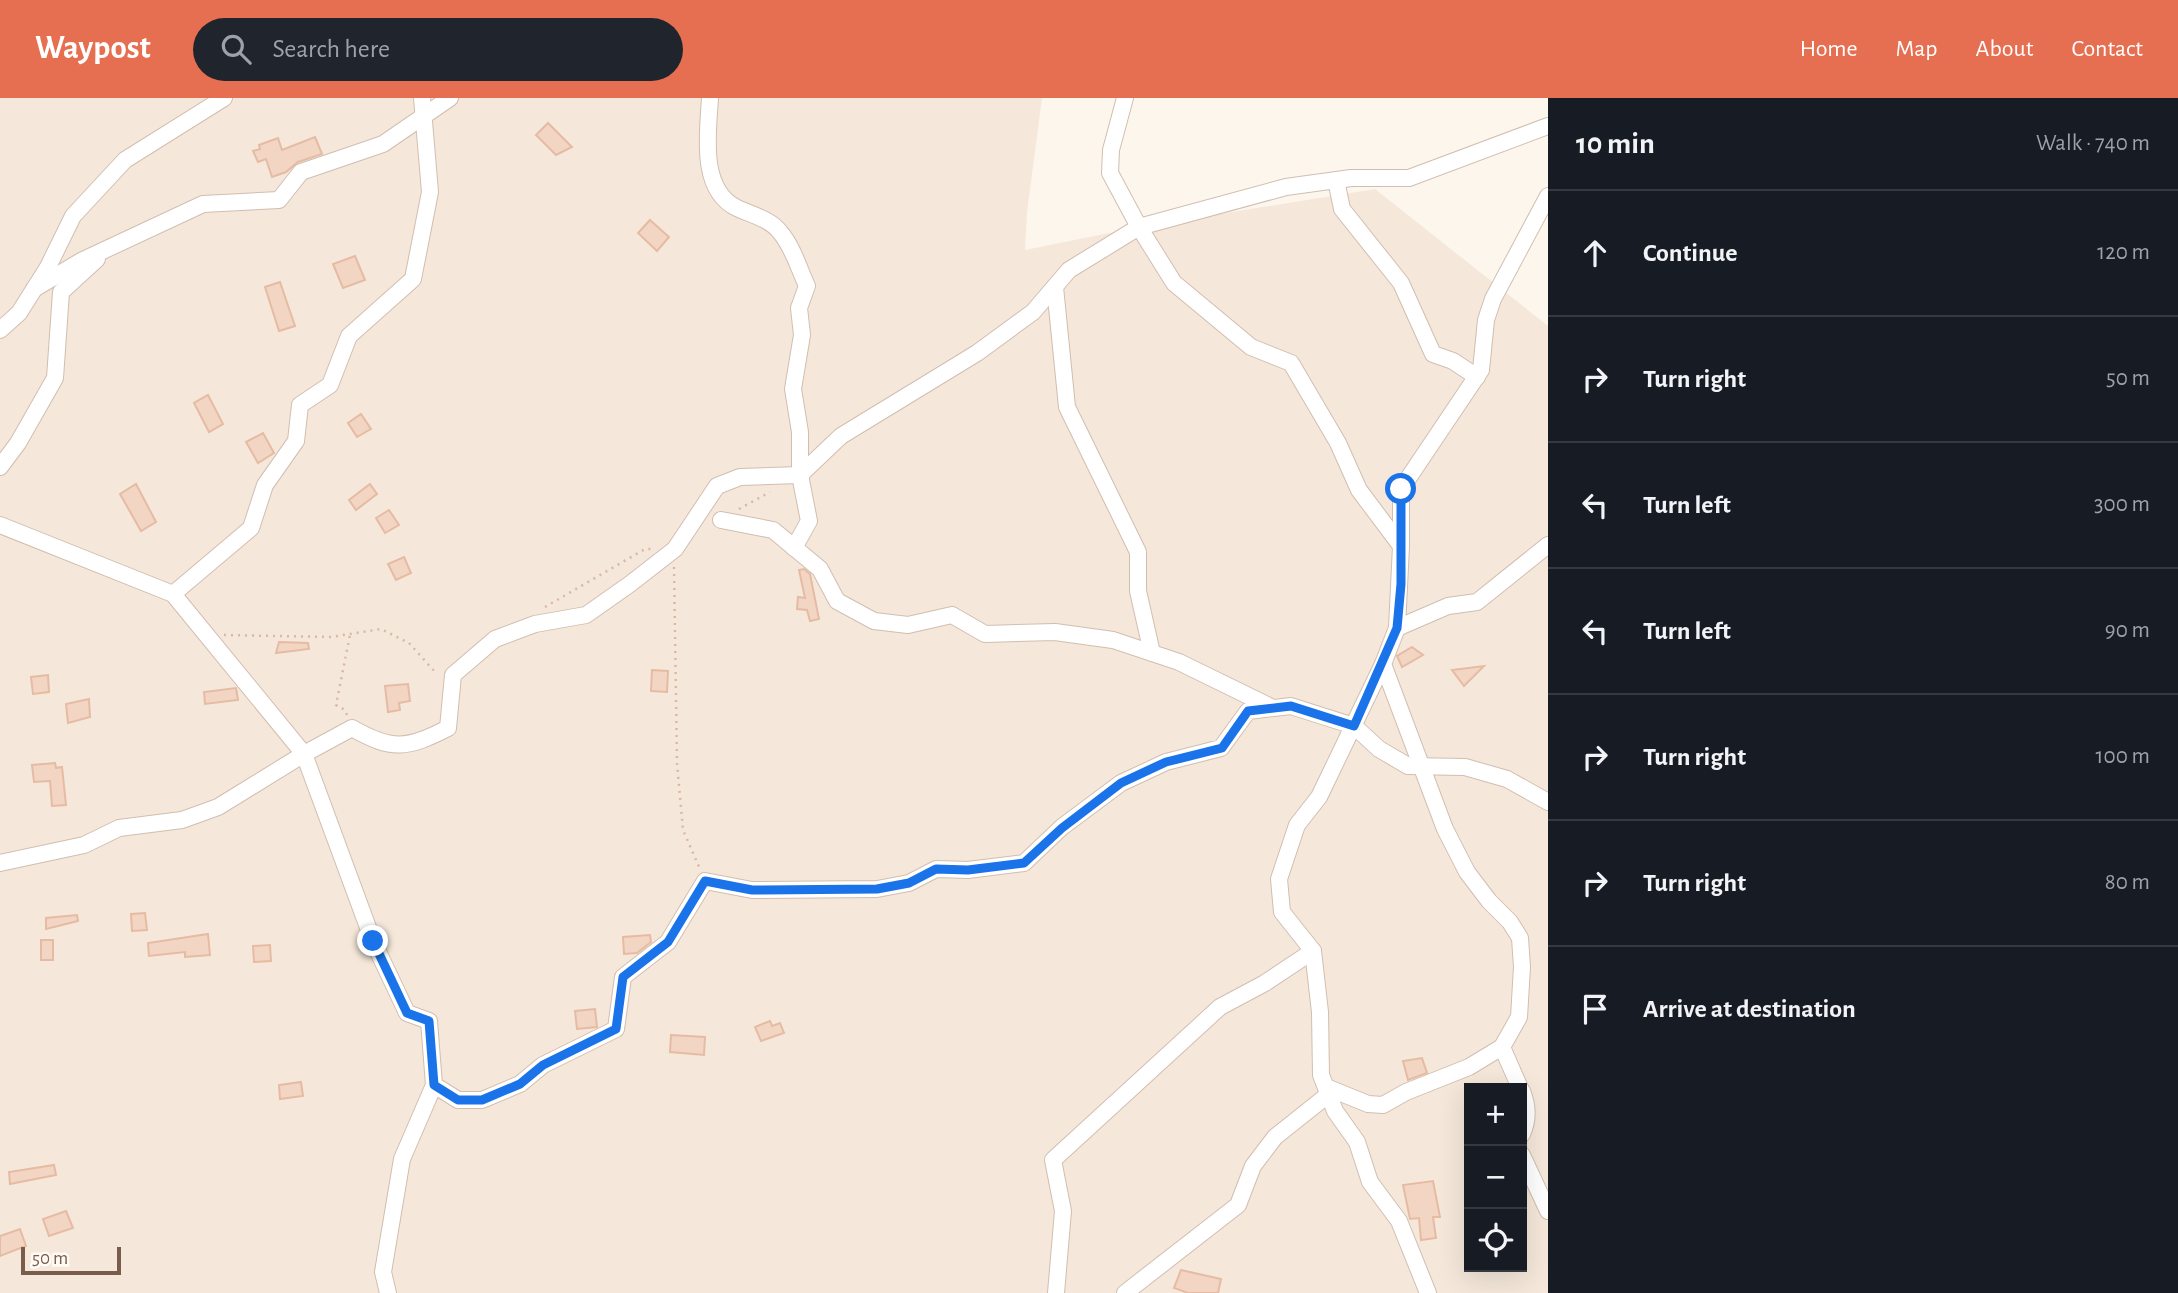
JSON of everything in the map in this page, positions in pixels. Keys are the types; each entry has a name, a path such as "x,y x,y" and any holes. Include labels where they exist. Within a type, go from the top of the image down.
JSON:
{"street":[{"path":"0,330 19,313 73,216 125,160 224,98"},
{"path":"173,594 251,528 265,485 296,441 300,405 330,385 349,336 413,279 430,192 422,98"},
{"path":"34,289 81,261 203,204 279,200 301,172 383,144 450,98"},
{"path":"710,98 706,126 710,169 718,190 734,207 759,216 779,231 807,286 799,308 802,335 793,388 800,432 800,475 809,521 794,548"},
{"path":"1125,98 1111,150 1110,173 1174,284 1251,347 1291,363 1338,443 1359,490 1401,546"},
{"path":"0,863 84,845 119,828 182,820 218,807 352,728 380,744 422,741 448,728 453,675 495,639 536,624 586,615 675,549 717,486 740,477 800,475 841,436 914,394 1033,312 1069,270 1139,227 1274,190 1336,180 1409,178 1548,126"},
{"path":"1336,180 1342,209 1401,283 1433,354 1453,361 1477,377"},
{"path":"1429,1293 1399,1221 1370,1181 1357,1142 1335,1111 1321,1075 1320,1012 1313,951 1282,912 1279,879 1297,825 1319,797 1383,664 1397,628 1401,489 1481,370 1486,320 1493,299 1548,196"},
{"path":"0,467 18,443 54,378 61,292 108,249"},
{"path":"1055,287 1067,407 1138,552 1138,592 1152,653"},
{"path":"721,520 772,530 820,569 837,601 874,621 908,625 952,615 985,634 1055,632 1113,640 1179,662 1273,708"},
{"path":"0,524 173,594 304,754 373,941 407,1013 429,1021 434,1085 402,1159 383,1272 388,1293"},
{"path":"1397,628 1448,606 1477,603 1548,545"},
{"path":"1327,1091 1368,1104 1383,1105 1406,1092 1469,1067 1502,1047 1519,1017 1522,967 1520,938 1510,922 1489,901 1467,872 1444,829 1383,664"},
{"path":"434,1085 458,1100 482,1100 520,1084 543,1065 616,1029 623,977 668,942 705,881 752,890 877,889 909,883 936,869 978,869 1024,863 1062,828 1121,783 1166,762 1222,748 1248,711 1291,706 1354,726 1379,749 1408,766 1422,764 1465,767 1507,779 1548,802"},
{"path":"1056,1293 1063,1212 1053,1160 1220,1007 1265,983 1313,951"},
{"path":"1502,1047 1518,1083"},
{"path":"1125,1293 1238,1205 1253,1166 1275,1138 1327,1091"},
{"path":"1527,1166 1548,1211"}],"path":[{"path":"721,520 778,487"},
{"path":"535,614 645,549 675,549 673,649 683,830 705,881"},
{"path":"206,635 331,637 381,629 409,643 434,672 452,683"},
{"path":"350,634 336,705 345,710 352,728"}],"shaded area":[{"path":"0,98 1042,98 1027,212 1025,250 1139,227 1375,189 1548,326 1548,1293 0,1293"}],"building":[{"path":"548,123 572,147 556,155 536,135"},
{"path":"315,137 322,154 298,162 286,172 272,177 266,159 258,162 253,151 260,149 259,145 278,138 282,150"},
{"path":"650,220 669,237 657,251 638,233"},
{"path":"355,256 365,280 343,288 333,264"},
{"path":"280,282 295,326 279,331 265,287"},
{"path":"208,395 223,424 209,432 194,403"},
{"path":"361,414 371,429 357,437 348,423"},
{"path":"263,433 274,453 258,463 246,442"},
{"path":"136,484 156,522 141,531 120,494"},
{"path":"370,484 377,494 356,510 349,500"},
{"path":"389,510 399,525 385,533 376,518"},
{"path":"404,557 411,573 396,580 388,564"},
{"path":"804,569 810,574 819,619 810,621 807,610 797,609 798,597 805,598 799,570"},
{"path":"279,642 308,643 309,649 276,653"},
{"path":"1412,647 1423,655 1402,667 1397,656"},
{"path":"1484,666 1464,686 1452,670"},
{"path":"652,670 668,671 667,692 651,691"},
{"path":"48,675 49,692 33,694 31,677"},
{"path":"408,684 410,701 399,703 400,710 388,712 385,686"},
{"path":"236,688 238,700 205,704 204,692"},
{"path":"89,699 90,717 68,723 66,704"},
{"path":"55,763 56,768 62,767 66,805 52,806 50,781 34,782 32,765"},
{"path":"145,913 147,930 132,931 131,914"},
{"path":"77,915 78,921 46,929 46,918"},
{"path":"208,934 210,955 185,957 185,952 149,956 148,943"},
{"path":"650,935 651,942 637,953 624,954 623,937"},
{"path":"41,940 53,940 53,960 41,960"},
{"path":"270,945 271,961 254,962 253,946"},
{"path":"595,1009 597,1027 577,1029 575,1011"},
{"path":"770,1021 772,1026 780,1023 784,1033 761,1041 755,1027"},
{"path":"671,1035 705,1037 704,1055 670,1052"},
{"path":"1422,1058 1427,1073 1408,1080 1403,1061"},
{"path":"301,1082 303,1096 280,1099 279,1085"},
{"path":"54,1165 56,1175 10,1184 9,1172"},
{"path":"1433,1181 1440,1217 1433,1217 1436,1238 1421,1240 1419,1218 1410,1219 1403,1185"},
{"path":"66,1211 73,1228 49,1236 43,1219"},
{"path":"20,1229 26,1246 0,1256 0,1236"},
{"path":"1181,1270 1221,1279 1218,1293 1188,1293 1174,1288"}],"route":[{"path":"373,941 407,1013 429,1021 434,1085 458,1100 482,1100 520,1084 543,1065 616,1029 623,977 668,942 705,881 752,890 877,889 909,883 936,869 968,870 1024,863 1062,828 1121,783 1166,762 1222,748 1248,711 1291,706 1354,726 1397,628 1401,584 1401,489"}]}
